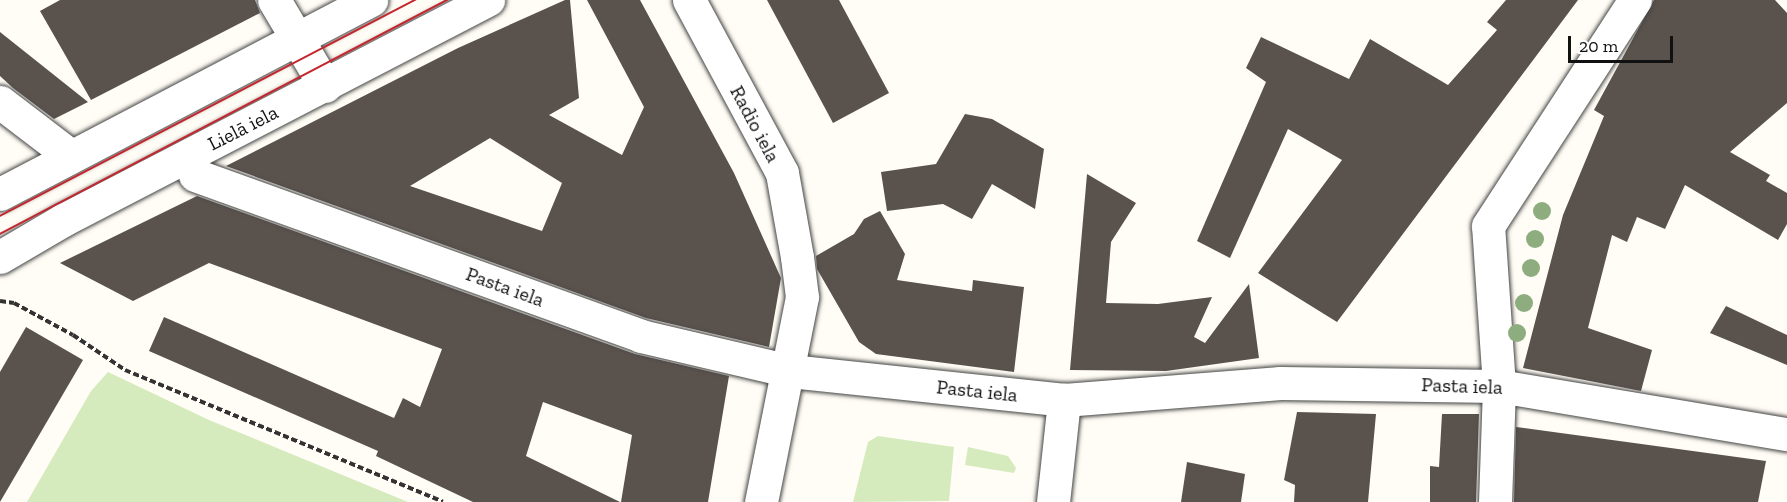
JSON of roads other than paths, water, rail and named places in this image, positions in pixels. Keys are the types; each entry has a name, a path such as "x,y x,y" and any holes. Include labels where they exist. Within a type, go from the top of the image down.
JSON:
{"street":[{"path":"274,0 325,86"},
{"path":"0,194 371,0"},
{"name":"Lielā iela","path":"0,257 63,220 488,0"},
{"name":"Radio iela","path":"688,0 782,173 802,297 790,371"},
{"path":"1495,502 1499,386 1488,226 1630,3"},
{"path":"0,102 64,151"},
{"name":"Pasta iela","path":"195,175 641,336 790,371 1064,400 1280,383 1499,386 1787,434"},
{"path":"761,502 790,371"},
{"path":"1053,502 1064,400"}],"tram line":[{"path":"0,216 415,0"},
{"path":"0,234 447,0"}]}
